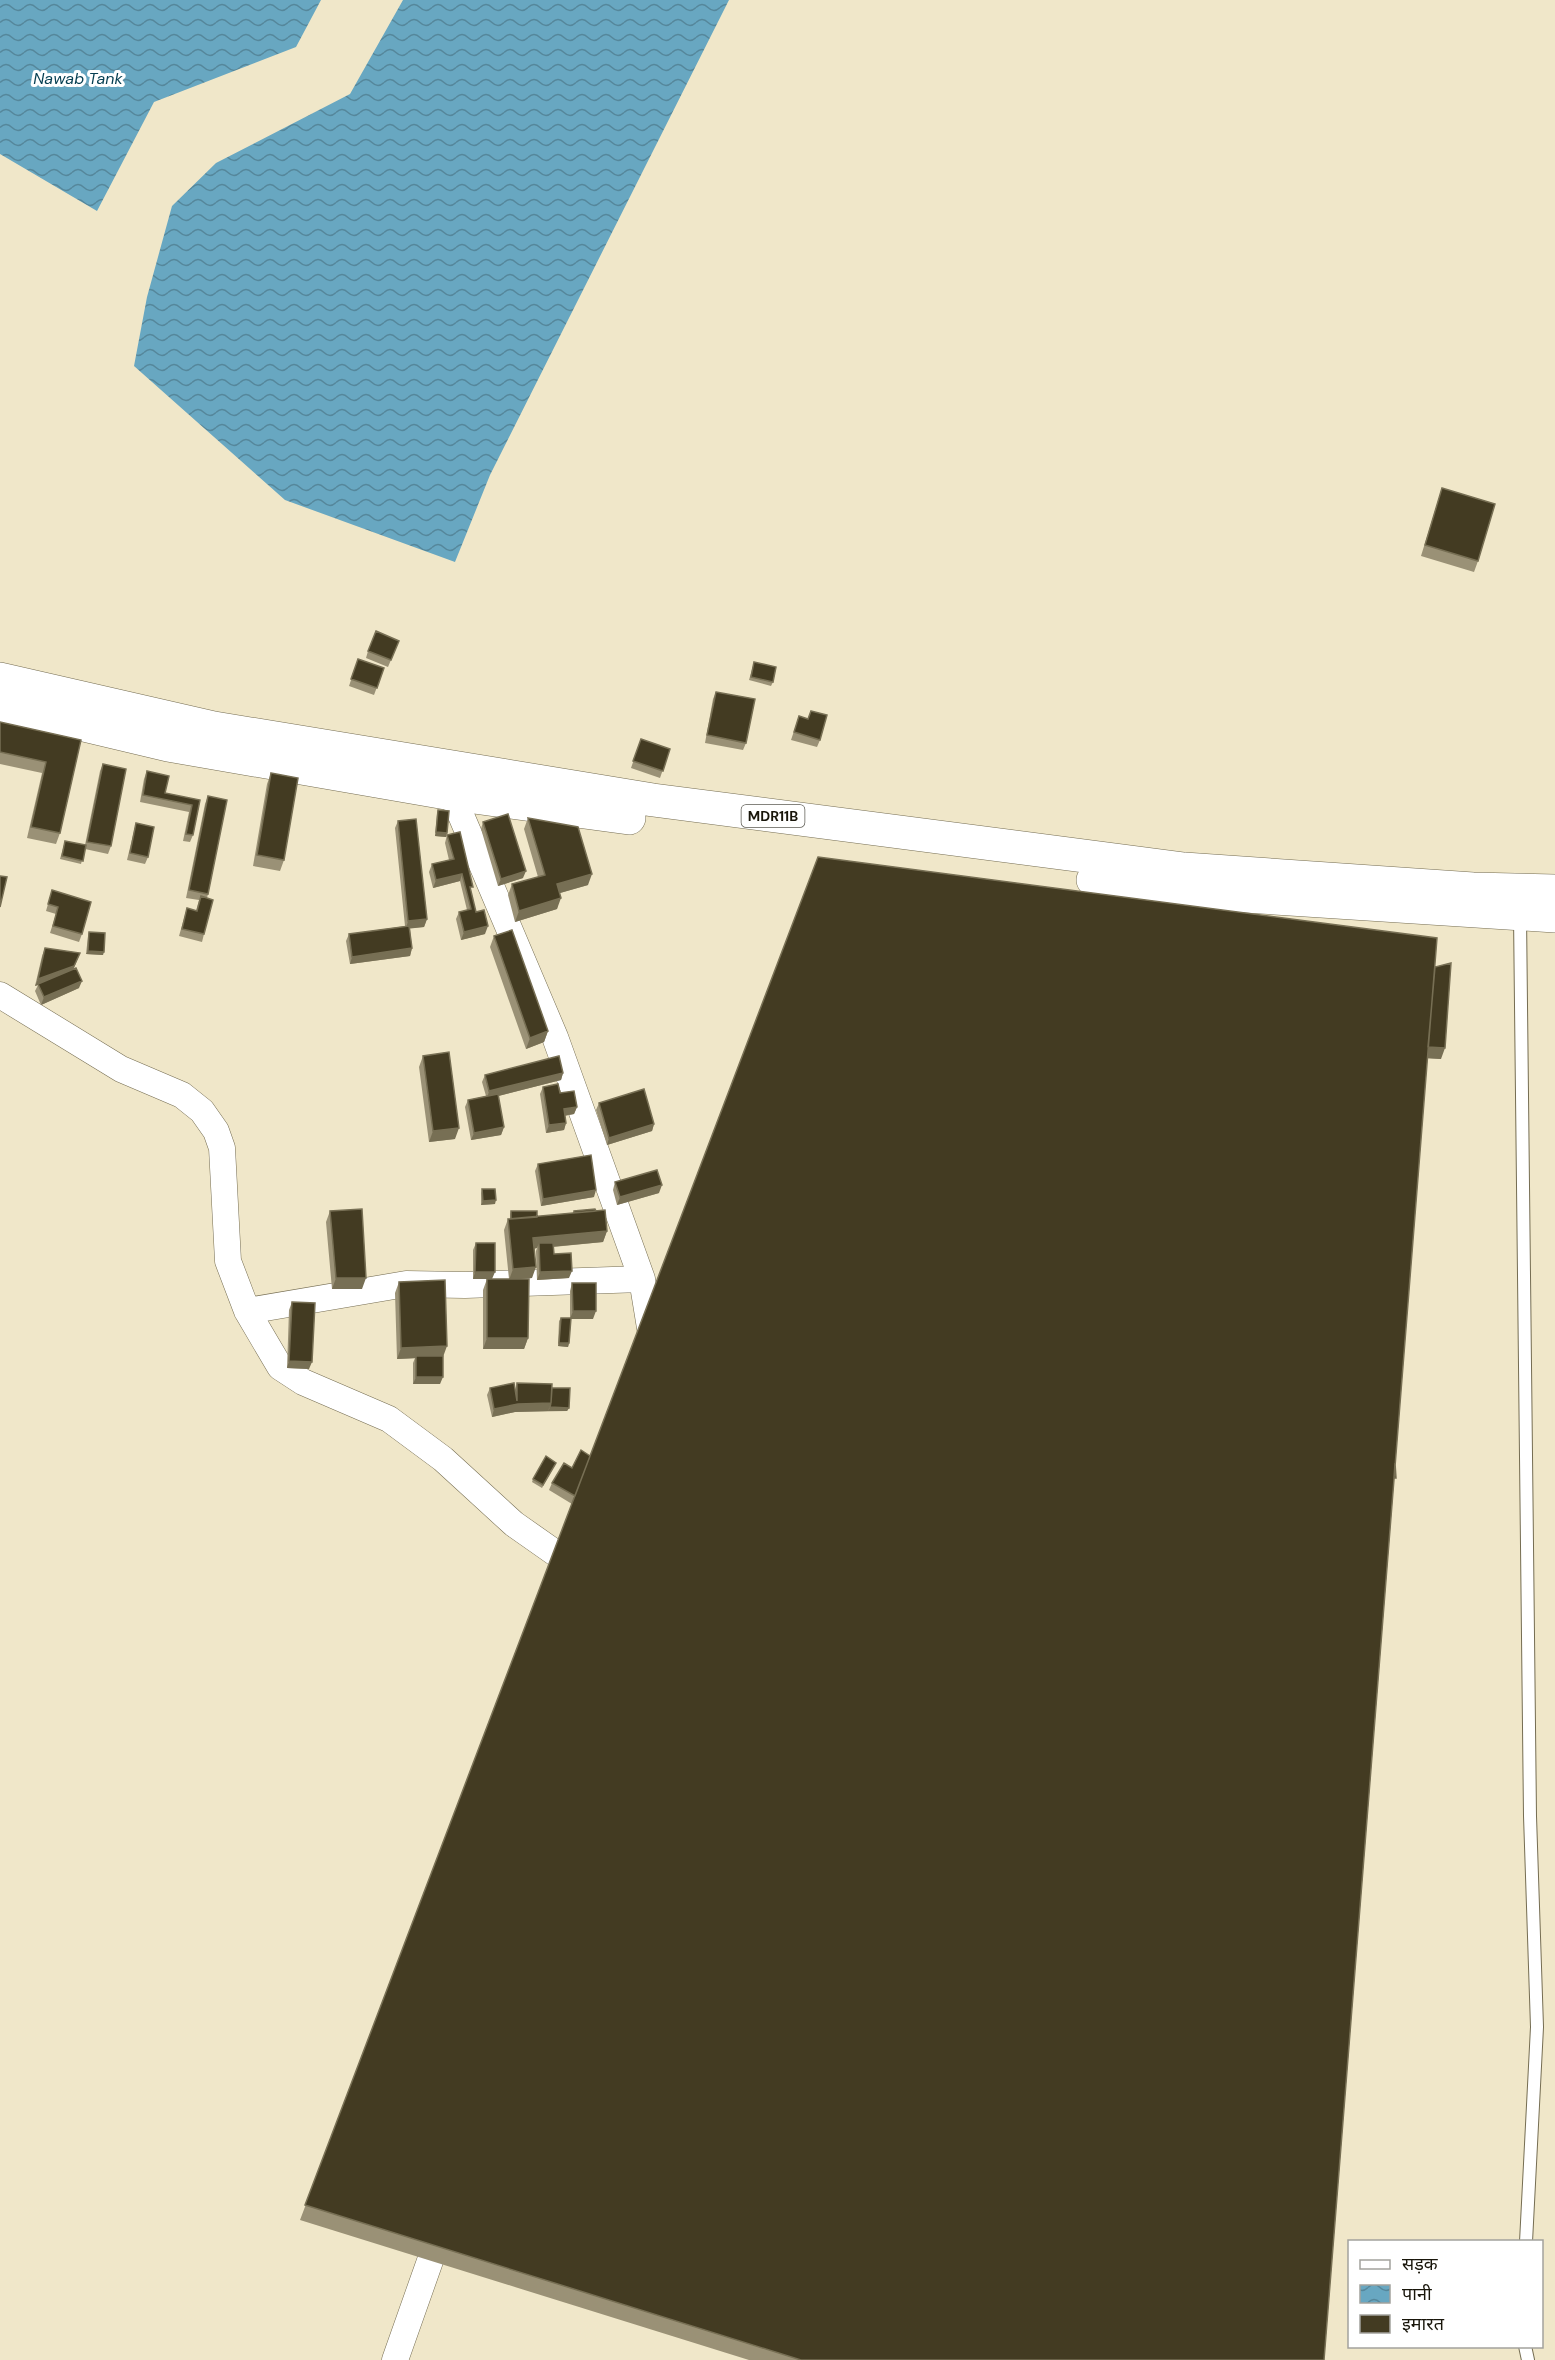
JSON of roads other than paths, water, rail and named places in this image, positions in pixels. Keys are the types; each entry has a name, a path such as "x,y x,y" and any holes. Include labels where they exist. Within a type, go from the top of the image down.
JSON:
{"main road":[{"name":"MDR11B","path":"0,679 443,784 653,800 1184,868 1473,889 1555,891"},
{"name":"MDR11B","path":"0,705 168,745 443,784 1181,898 1555,916"}],"street":[{"path":"443,784 555,1037 642,1278 650,1315 653,1360"},
{"path":"0,995 121,1068 182,1095 202,1112 216,1131 222,1148 228,1261 247,1311 280,1367 303,1382 389,1419 443,1459 514,1524 572,1565"},
{"path":"247,1311 406,1284 465,1285 642,1278"},
{"path":"395,2360 450,2206"}],"lane":[{"path":"1520,915 1530,1816 1537,2027 1526,2240"}],"water":[{"name":"Nawab Tank","path":"0,0 321,0 296,47 154,102 97,211 0,154"},
{"path":"403,0 729,0 490,475 455,562 285,500 134,366 147,297 172,206 216,163 350,94"}]}
